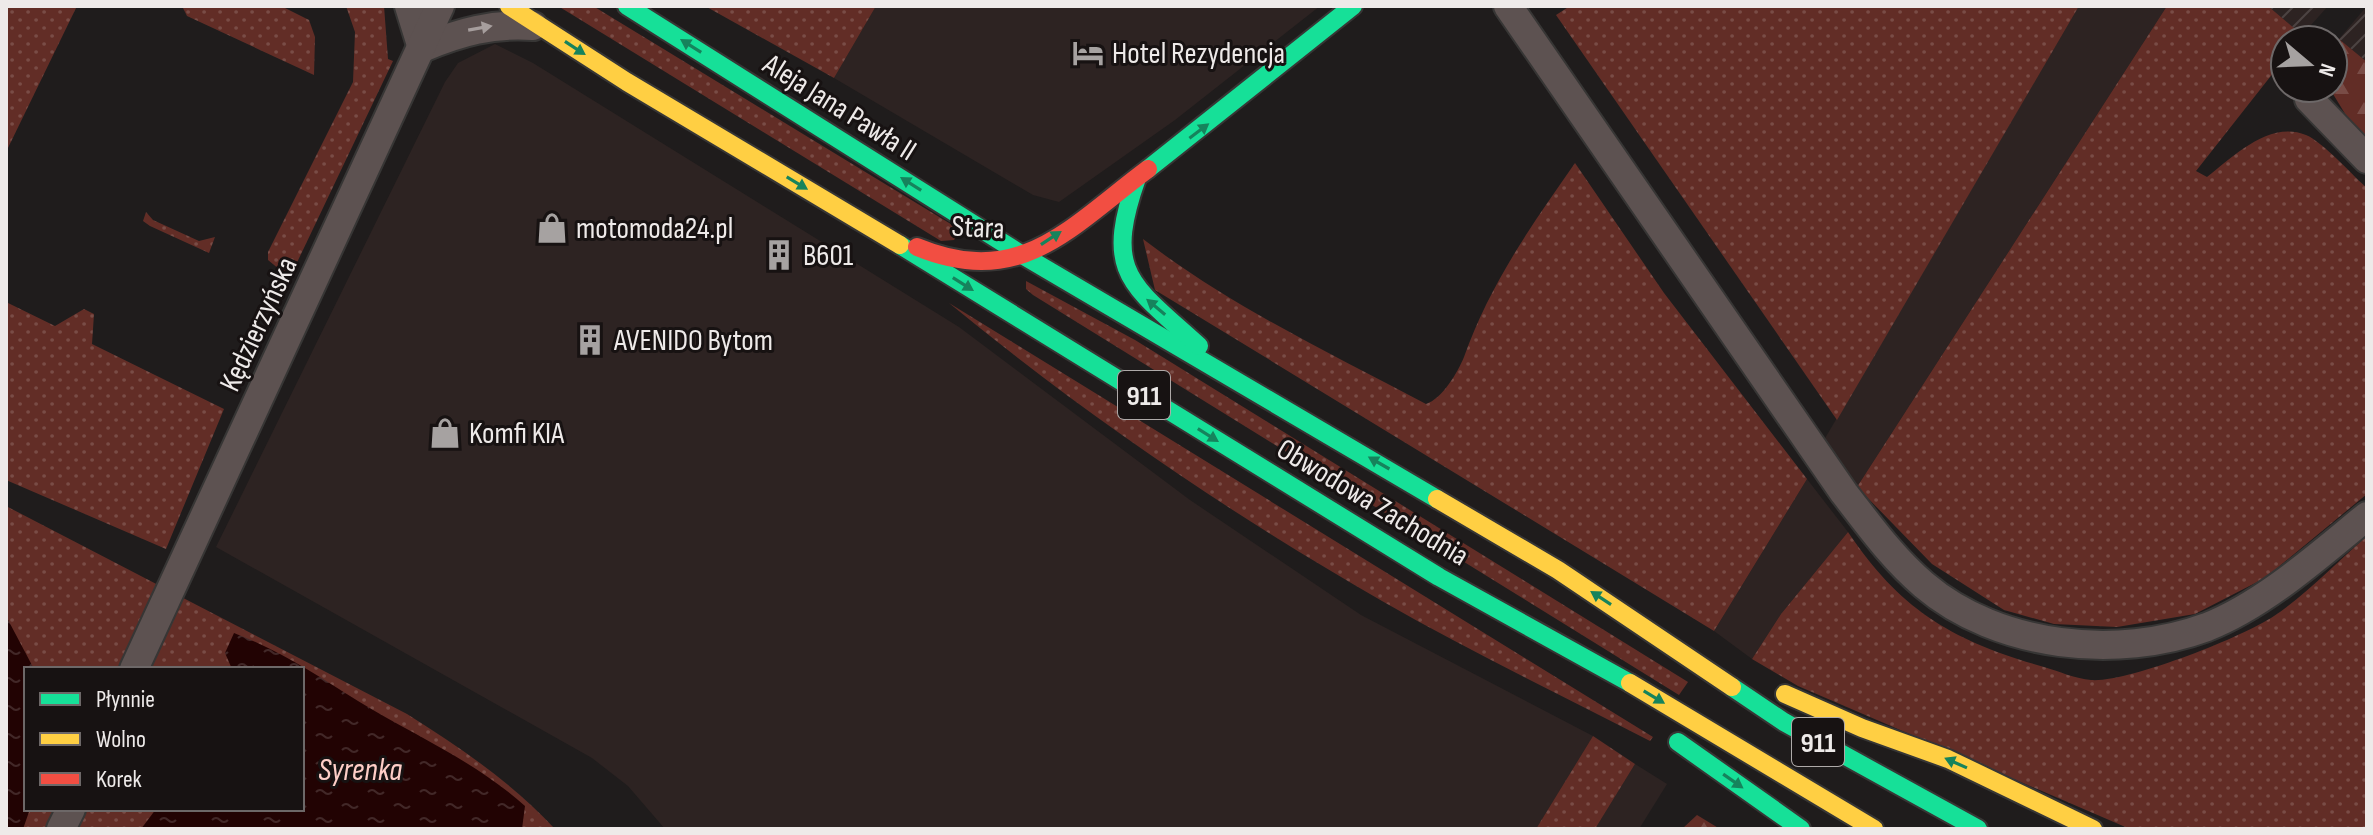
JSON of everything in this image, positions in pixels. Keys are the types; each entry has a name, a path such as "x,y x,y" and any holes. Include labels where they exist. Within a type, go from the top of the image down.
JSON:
{"main road":[{"name":"911","path":"509,6 849,213"},
{"name":"Aleja Jana Pawła II","path":"627,6 1024,256"},
{"name":"Stara","path":"849,213 922,249 962,260 997,263 1024,256 1137,178 1266,81 1353,6"},
{"path":"1137,178 1124,210 1119,240 1121,263 1132,287 1234,379"},
{"name":"Obwodowa Zachodnia","path":"849,213 1439,577 1622,678 1874,829"},
{"name":"Obwodowa Zachodnia","path":"1024,256 1558,570 1784,722 1978,829"},
{"path":"1439,577 1604,691"},
{"path":"1666,641 1862,728 1948,759 2093,829"},
{"path":"1667,735 1801,829"}],"street":[{"path":"409,6 422,48 460,32 504,24 542,27"},
{"name":"Kędzierzyńska","path":"135,667 440,6"},
{"path":"1508,6 1844,493 1883,544 1925,586 1989,624 2051,642 2123,647 2207,626 2285,582 2367,516"},
{"path":"2314,104 2367,159"},
{"path":"61,829 70,811"}],"shaded area":[{"path":"876,6 1320,6 1175,120 1059,202 1033,195 834,78"},
{"path":"2079,6 2167,6 1857,487 1824,440"},
{"path":"2268,6 2328,6 2312,24 2289,24"},
{"path":"2367,6 2367,62 2349,47 2349,27"},
{"path":"495,44 533,63 959,327 1190,500 1361,615 1593,736 1536,829 665,829 628,786 592,758 216,547 445,82 458,63"},
{"path":"1807,479 1848,532 1781,614 1752,659 1714,631"},
{"path":"1635,764 1667,784 1639,829 1595,829"}],"green space":[{"path":"6,6 77,6 6,152"},
{"path":"182,6 281,6 309,20 315,37 314,75 187,16"},
{"path":"346,6 384,6 388,59 393,61 292,273 285,274 268,260 268,252 353,82 355,32"},
{"path":"558,6 593,6 954,226 958,234 954,240 941,241"},
{"path":"705,6 876,6 834,78"},
{"path":"1570,6 2079,6 1837,420 1556,15"},
{"path":"2167,6 2268,6 2289,24 2269,24 2269,78 2196,171 2207,177 2265,136 2292,132 2306,135 2321,144 2367,188 2367,494 2265,578 2195,614 2117,627 2054,624 2004,610 1932,564 1857,487"},
{"path":"2349,47 2367,62 2367,140 2339,104 2349,104"},
{"path":"1575,163 1664,293 1807,479 1714,631 1155,290 1143,239 1245,307 1426,404 1438,397 1454,377 1499,280"},
{"path":"146,212 153,220 199,241 215,237 209,253 150,226 143,221"},
{"path":"1026,281 1135,340 1688,682 1679,695 1033,295 1026,289"},
{"path":"6,302 55,326 84,309 94,314 92,344 224,409 166,549 6,480"},
{"path":"949,303 1653,737 1650,741 1448,638 1325,568 1214,498 1105,423"},
{"path":"6,506 407,714 485,767 555,829 6,829"},
{"path":"1848,532 1888,583 1909,603 1956,634 2012,657 2091,680 2157,667 2259,625 2298,598 2367,536 2367,829 2130,829 1798,686 1752,659 1781,614"},
{"path":"1593,736 1635,764 1595,829 1536,829"},
{"path":"1697,815 1720,829 1682,829"}],"water":[{"path":"6,616 33,667 24,667 24,811 29,811 23,829 6,829"},
{"name":"Syrenka","path":"234,633 303,667 231,667 225,653"},
{"name":"Syrenka","path":"304,668 486,776 525,806 522,829 141,829 154,811 304,811"}],"traffic: fast":[{"path":"627,6 1024,256 1437,499"},
{"path":"1148,169 1353,6"},
{"path":"1137,178 1123,236 1124,257 1130,275 1156,307 1199,346"},
{"path":"900,245 1439,577 1630,683"},
{"path":"1732,687 1784,722 1978,829"},
{"path":"1678,742 1801,829"}],"traffic: slow":[{"path":"509,6 627,82 900,245"},
{"path":"1437,499 1558,570 1732,687"},
{"path":"1630,683 1874,829"},
{"path":"1785,694 1862,728 1948,759 2093,829"}],"traffic: jam":[{"path":"917,247 954,258 986,261 1015,257 1068,231 1148,169"}],"place":[{"name":"Hotel Rezydencja","path":"1088,53"},
{"name":"motomoda24.pl","path":"552,228"},
{"name":"B601","path":"779,255"},
{"name":"AVENIDO Bytom","path":"590,340"},
{"name":"Komfi KIA","path":"445,433"}]}
